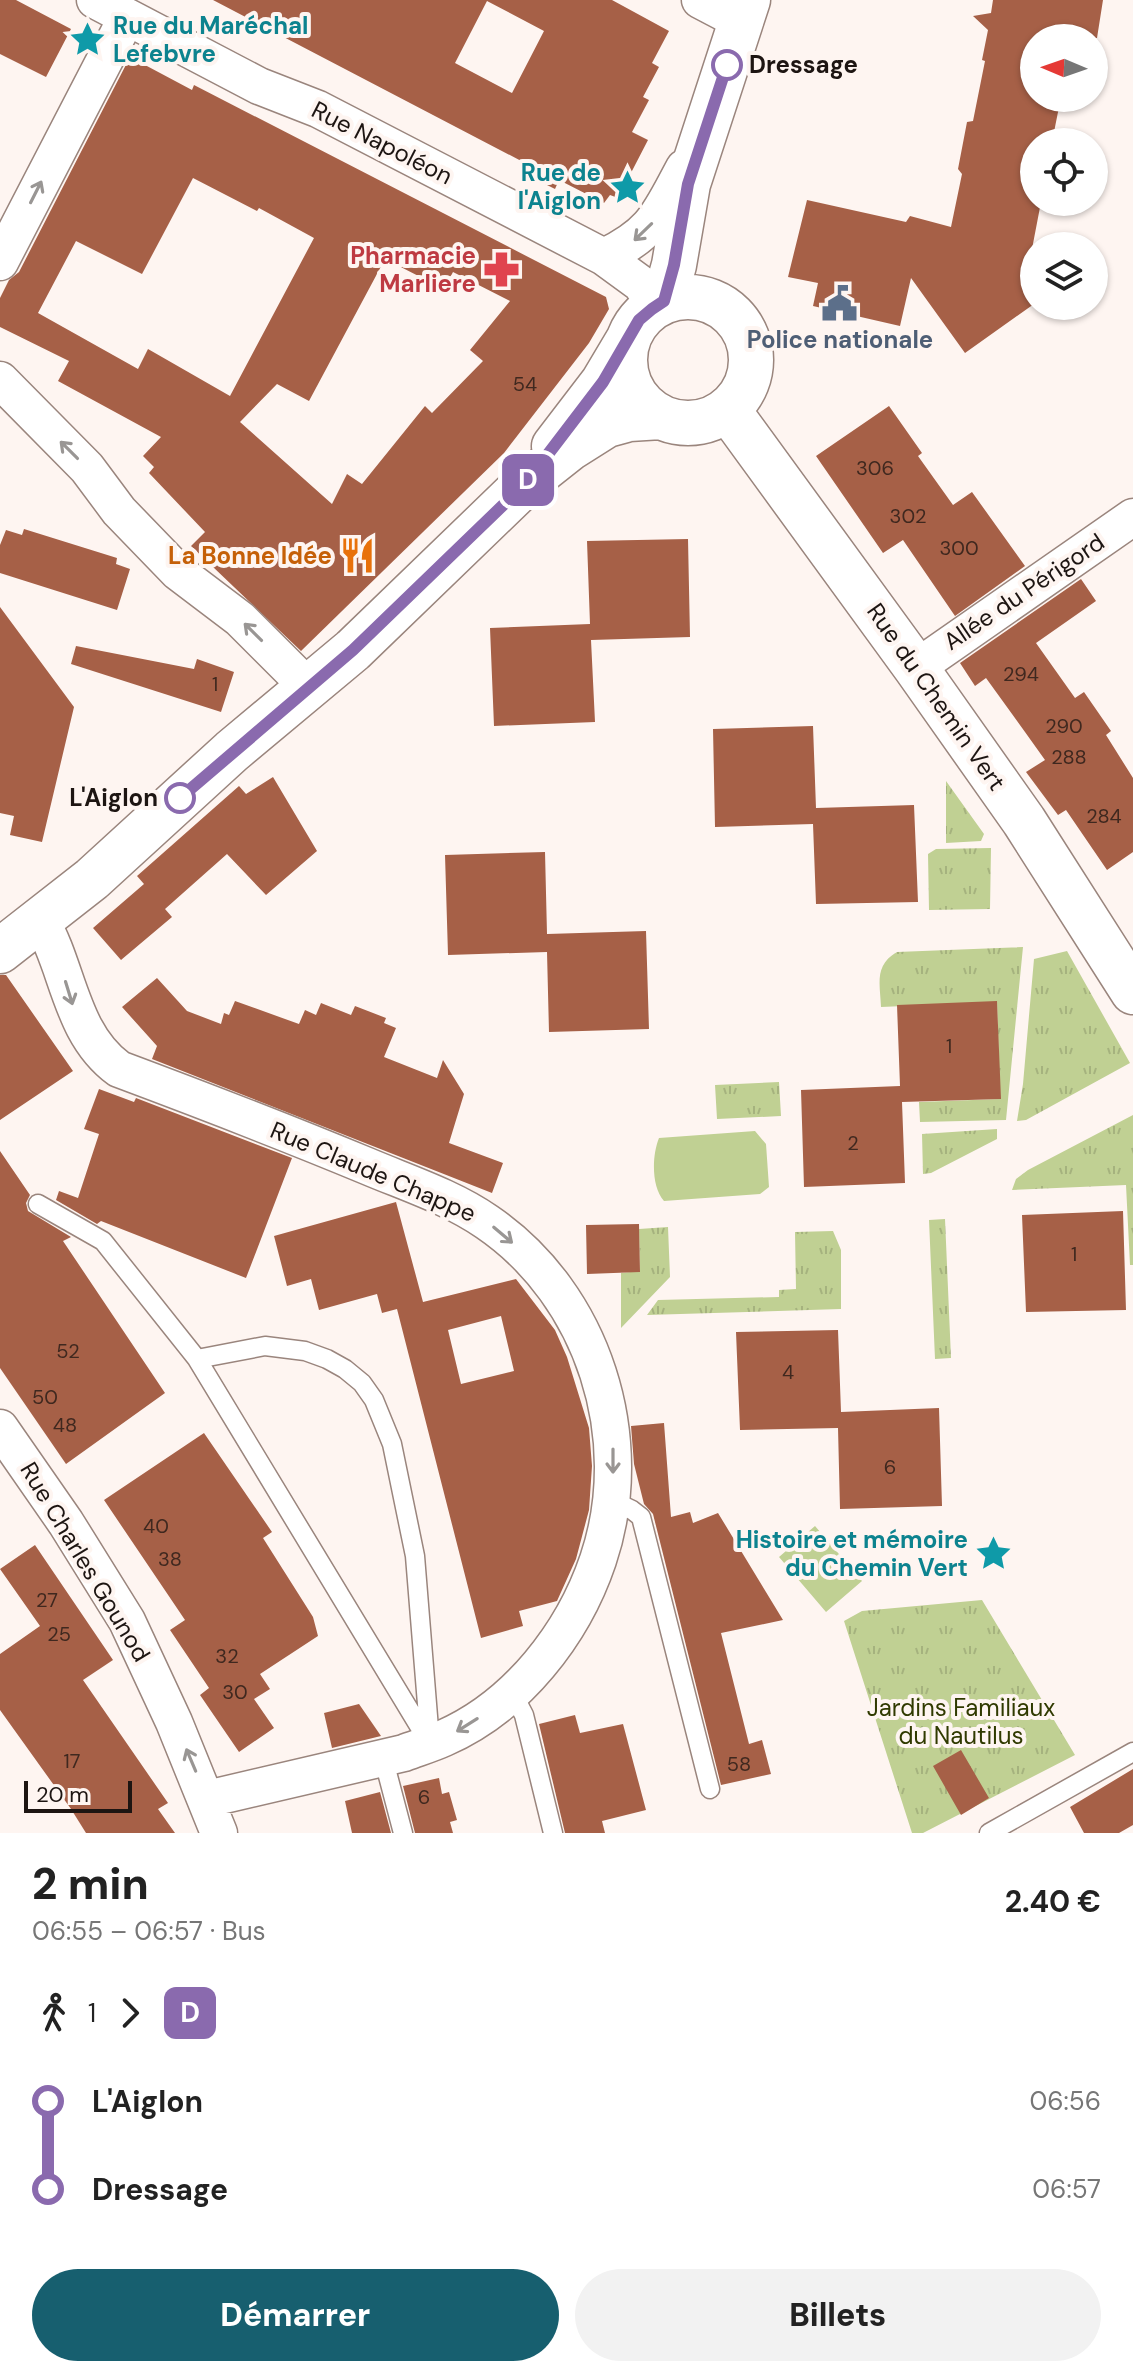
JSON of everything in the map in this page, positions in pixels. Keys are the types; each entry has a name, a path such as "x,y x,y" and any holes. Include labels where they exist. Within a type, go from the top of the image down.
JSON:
{"main road":[{"path":"660,304 674,265 684,199 695,160 745,11"},
{"path":"628,340 625,361 632,388 644,405 661,417 678,423 707,421 728,410 745,390 751,365 750,345 707,266 700,245 695,210 695,160"},
{"path":"526,483 582,411 639,320 660,304 689,297 707,299 734,316"},
{"name":"Rue du Chemin Vert","path":"728,410 1024,821 1133,992"},
{"path":"0,951 92,879 197,783 375,630 526,483 569,449 607,425 629,419 661,417"}],"street":[{"name":"Rue Napoléon","path":"95,0 259,86 318,109 604,257 641,284 660,304"},
{"path":"700,0 745,11"},
{"path":"0,262 127,17"},
{"path":"604,257 643,234 657,217 710,116"},
{"path":"0,380 87,468 119,511 178,572 240,619 308,687"},
{"name":"Allée du Périgord","path":"916,668 1133,517"},
{"name":"Rue Claude Chappe","path":"41,921 59,958 72,1005 109,1062 119,1069 309,1142 448,1200 488,1223 539,1269 580,1329 592,1354 612,1429 611,1500 600,1555 581,1604 556,1644 512,1692 467,1726 430,1744 207,1799"},
{"name":"Rue Charles Gounod","path":"0,1428 66,1523 127,1621 158,1684 219,1833"}],"lane":[{"path":"38,1204 103,1241 197,1359 430,1744"},
{"path":"197,1359 265,1346 305,1351 345,1369 362,1383 374,1400 392,1444 415,1556 430,1744"},
{"path":"611,1500 641,1517 710,1789"},
{"path":"512,1692 524,1715 553,1833"},
{"path":"989,1833 1133,1752"},
{"path":"383,1757 403,1833"}],"green space":[{"path":"946,781 984,834 981,841 946,843"},
{"path":"991,848 990,909 929,910 928,854 936,849"},
{"path":"1023,947 1006,1120 920,1122 919,1102 1000,1099 997,1002 881,1007 880,976 885,963 897,952"},
{"path":"1067,951 1130,1063 1026,1120 1017,1121 1034,959"},
{"path":"779,1082 781,1116 717,1119 715,1085"},
{"path":"1133,1115 1133,1265 1130,1265 1126,1185 1012,1190 1016,1179 1028,1170"},
{"path":"997,1129 997,1139 931,1173 923,1174 922,1134"},
{"path":"755,1131 766,1144 769,1187 760,1194 664,1201 654,1170 659,1138"},
{"path":"945,1219 951,1358 935,1359 929,1220"},
{"path":"668,1227 670,1277 621,1328 621,1273 640,1271 639,1229"},
{"path":"833,1231 841,1250 841,1309 647,1315 658,1300 779,1297 779,1290 796,1289 795,1232"},
{"path":"815,1526 862,1581 826,1612 779,1557"},
{"name":"Jardins Familiaux du Nautilus","path":"982,1600 1075,1755 923,1833 912,1833 844,1621 862,1611"}],"building":[{"path":"0,0 16,0 71,29 46,77 0,54"},
{"path":"213,0 612,0 669,31 652,63 659,67 643,97 649,100 632,132 648,140 618,198 610,195 604,203 559,180 555,189 521,172 525,163","holes":["487,1 544,31 512,93 455,63"]},
{"path":"993,0 1103,0 1099,24 1020,24 1020,112 1058,112 1055,128 1020,128 1020,216 1038,216 1035,232 1020,232 1020,314 965,353 911,278 900,326 813,306 818,283 788,277 807,200 906,222 910,216 951,227 962,174 958,169 967,122 973,121 985,61 982,60 988,30 973,16 991,13"},
{"path":"130,57 192,90 194,85 606,297 609,309 589,343 504,453 301,651 191,546 205,532 149,473 154,467 143,456 161,437 58,381 69,361 0,327 0,298 9,280 19,272","holes":["193,178 257,211 259,208 314,238 230,396 148,349 138,369 38,313 76,241 142,274","385,259 444,289 453,272 510,301 470,350 483,361 432,413 425,406 362,484 347,474 332,504 240,422 277,384 309,401"]},
{"path":"889,406 922,453 918,456 953,505 972,492 1025,566 955,616 903,540 883,553 816,456"},
{"path":"24,529 117,558 116,564 130,569 117,610 0,573 0,545 6,530 22,535"},
{"path":"688,539 690,637 591,640 595,722 494,726 490,628 590,624 587,541"},
{"path":"1081,579 1096,601 1036,643 1075,698 1084,692 1111,731 1106,735 1133,778 1133,852 1107,870 1066,810 1058,815 1026,772 1045,760 986,678 975,686 960,663"},
{"path":"0,607 74,707 42,842 10,835 14,816 0,813"},
{"path":"76,646 194,669 197,659 234,672 221,712 71,664"},
{"path":"813,726 816,808 914,805 918,902 816,904 813,824 715,827 713,729"},
{"path":"273,777 317,851 266,895 227,854 165,909 172,917 121,960 93,928 144,884 137,876 239,786 246,794"},
{"path":"545,852 547,934 646,931 649,1029 549,1032 547,952 448,955 445,855"},
{"path":"0,975 6,975 73,1071 0,1120"},
{"path":"157,978 187,1011 221,1024 224,1013 229,1015 235,1001 299,1024 305,1010 316,1015 321,1003 351,1015 355,1006 386,1018 384,1023 396,1028 384,1057 437,1078 443,1060 464,1094 449,1143 503,1163 492,1193 152,1059 157,1046 122,1007"},
{"path":"997,1001 1001,1099 902,1102 905,1183 804,1187 801,1090 900,1086 897,1005"},
{"path":"99,1089 134,1102 136,1098 292,1158 246,1278 101,1221 97,1224 56,1200 59,1191 78,1198 99,1134 84,1129"},
{"path":"0,1151 30,1195 26,1203 28,1211 71,1237 63,1241 165,1393 66,1464 0,1368"},
{"path":"396,1202 423,1302 516,1279 555,1330 567,1357 589,1428 592,1466 589,1510 576,1559 557,1601 519,1611 523,1626 481,1638 397,1309 382,1313 377,1294 319,1310 311,1279 287,1286 274,1236","holes":["501,1316 514,1371 461,1384 448,1330"]},
{"path":"1123,1211 1126,1310 1026,1312 1022,1215"},
{"path":"639,1224 640,1272 587,1274 586,1225"},
{"path":"838,1330 841,1412 939,1408 942,1506 840,1509 838,1428 740,1430 736,1332"},
{"path":"664,1423 671,1517 690,1512 693,1523 718,1513 783,1620 721,1633 749,1744 762,1740 771,1774 721,1785 653,1514 644,1504 634,1464 631,1426"},
{"path":"204,1433 272,1532 263,1538 313,1617 318,1636 260,1674 270,1689 254,1699 274,1728 239,1752 200,1695 209,1688 170,1630 185,1620 104,1500"},
{"path":"35,1545 113,1660 83,1680 168,1803 158,1809 175,1833 86,1833 0,1710 0,1654 40,1626 0,1569"},
{"path":"359,1704 381,1736 332,1748 324,1713"},
{"path":"575,1715 580,1733 623,1724 646,1810 602,1821 605,1833 565,1833 539,1724"},
{"path":"961,1750 989,1798 961,1815 933,1766"},
{"path":"1133,1769 1133,1825 1119,1833 1084,1833 1070,1807"},
{"path":"439,1778 442,1794 449,1792 457,1820 450,1822 453,1833 415,1833 403,1786"},
{"path":"380,1792 391,1833 352,1833 345,1801"}],"bus line":[{"name":"D","path":"180,798 375,630 526,483 582,411 603,382 639,320 664,301 674,265 688,184 727,65"}],"place":[{"name":"Rue du Maréchal Lefebvre","path":"87,40"},
{"name":"Dressage","path":"727,65"},
{"name":"Rue de l'Aiglon","path":"627,187"},
{"name":"Pharmacie Marliere","path":"502,270"},
{"name":"Police nationale","path":"840,303"},
{"name":"La Bonne Idée","path":"358,556"},
{"name":"L'Aiglon","path":"180,798"},
{"name":"Histoire et mémoire du Chemin Vert","path":"994,1554"}]}
